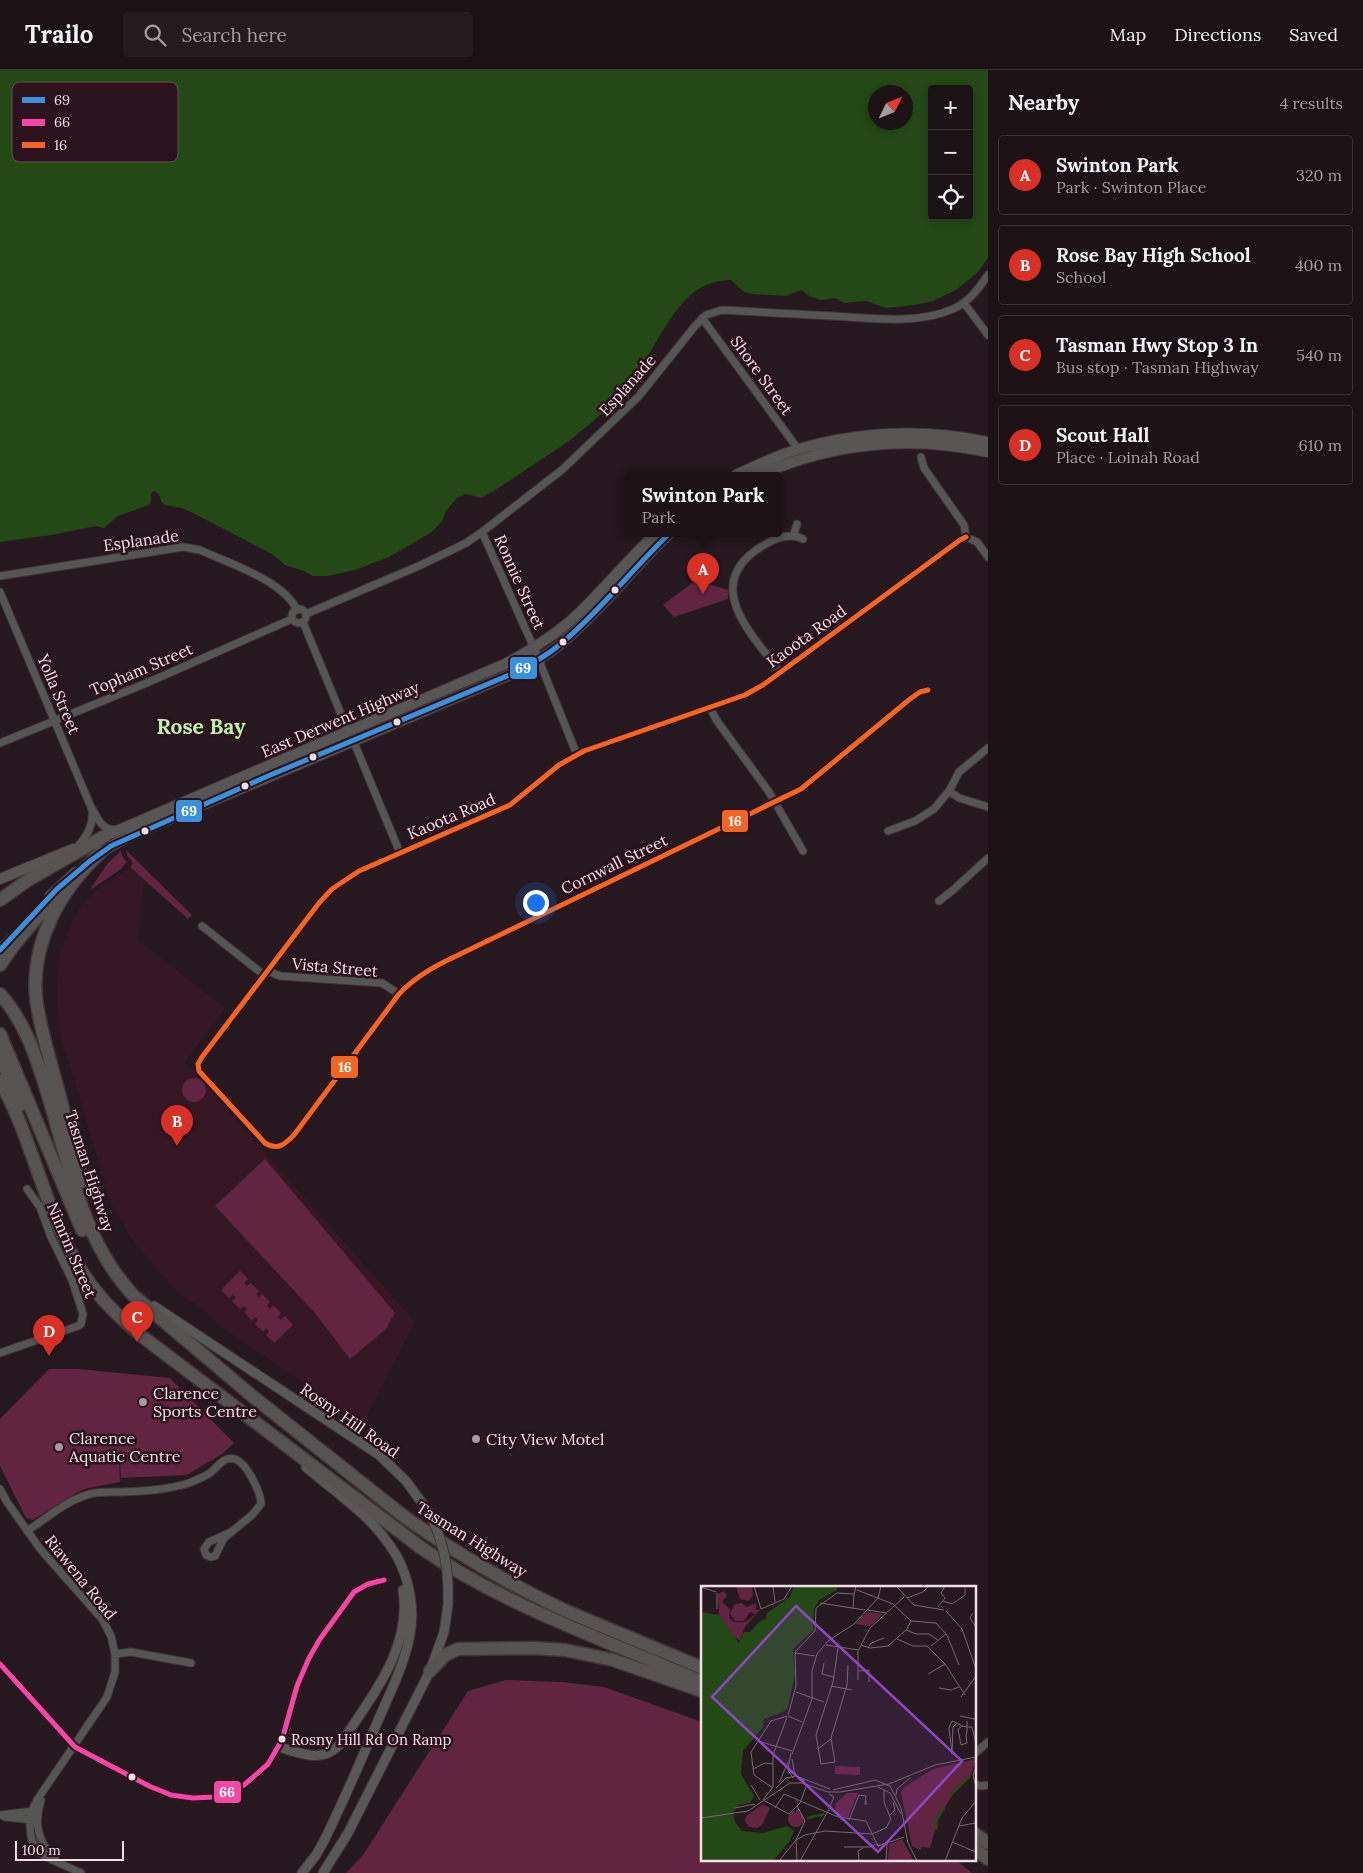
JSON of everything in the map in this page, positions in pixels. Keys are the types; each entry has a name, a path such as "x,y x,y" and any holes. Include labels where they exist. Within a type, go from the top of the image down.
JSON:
{"highway":[{"path":"0,900 40,872 105,836"},
{"path":"101,852 71,885 52,916 39,953 36,986 38,1009 45,1043 89,1204 110,1266"},
{"path":"2,957 75,873"},
{"name":"Tasman Highway","path":"1,995 17,1016 33,1050 87,1220 95,1240 110,1266 142,1303 250,1396"},
{"name":"Tasman Highway","path":"0,1034 95,1256 109,1278 124,1296 149,1319 406,1518 468,1559 528,1592 566,1610 701,1668"},
{"path":"0,1056 28,1125 46,1182 46,1192"},
{"name":"Tasman Highway","path":"0,1081 20,1124 67,1244 88,1281 118,1316 151,1344 420,1547 474,1582 531,1610 701,1682"},
{"name":"Tasman Highway","path":"0,1094 12,1116 41,1186 46,1192"},
{"path":"430,1671 445,1655 458,1649 533,1648 565,1650 613,1660 701,1691"},
{"path":"976,1834 988,1843"},
{"path":"976,1850 988,1859"}],"main road":[{"path":"743,472 798,449 843,439 894,433 946,435 988,442"},
{"path":"766,472 819,453 874,444 934,444 988,452"},
{"name":"East Derwent Highway","path":"75,873 101,852 134,834 505,664 534,648 579,613 652,537"},
{"name":"East Derwent Highway","path":"0,878 350,736 514,672 538,660 562,643 598,610 666,537"},
{"name":"Rosny Hill Road","path":"118,1277 170,1317 379,1455 406,1481 428,1511 444,1551 448,1586 444,1632 430,1671 348,1833 323,1873"},
{"name":"Tasman Highway","path":"273,1436 280,1446 357,1510 381,1534"},
{"path":"279,1747 313,1756 324,1755 334,1750 342,1742 391,1666 402,1631 405,1600 399,1570 381,1534"},
{"path":"302,1873 316,1855 331,1827 399,1673 409,1641 412,1615 406,1579 396,1554 381,1534"}],"street":[{"name":"Esplanade","path":"306,614 421,565 466,543 531,496 648,387 689,332 702,318 711,312 722,310 915,318 943,313 964,303 975,293 988,275"},
{"path":"964,303 988,335"},
{"name":"Shore Street","path":"702,318 798,449"},
{"path":"921,457 924,468 964,524 966,537 977,542 988,557"},
{"path":"794,534 797,524"},
{"name":"Ronnie Street","path":"482,532 534,648 577,755"},
{"path":"780,672 739,617 733,602 733,587 736,572 749,556 769,542 794,534 803,539"},
{"name":"Kaoota Road","path":"272,1147 260,1139 200,1073 198,1066 319,902 332,889 344,879 359,871 510,805 559,765 577,755 745,695 780,672 966,537"},
{"name":"Esplanade","path":"0,576 158,551 192,548 263,579 285,594 294,603 297,610"},
{"name":"Yolla Street","path":"0,592 91,807 105,828 112,830 123,829"},
{"path":"297,610 303,611 306,614 306,618 302,622 296,622 292,619 293,612 297,610"},
{"name":"Topham Street","path":"0,743 149,682 292,619"},
{"path":"302,622 400,853"},
{"name":"Cornwall Street","path":"272,1147 286,1143 294,1135 408,984 433,968 809,784 910,699 928,690"},
{"path":"710,708 716,721 775,802 803,851"},
{"path":"888,830 925,816 949,791 959,772 988,748"},
{"path":"949,791 959,798 988,807"},
{"name":"Yolla Street","path":"77,847 91,826 91,807"},
{"path":"938,901 988,858"},
{"path":"202,926 266,973"},
{"name":"Vista Street","path":"266,973 280,976 382,983 399,994"},
{"name":"Nimrin Street","path":"0,1353 81,1324 83,1314 67,1268 40,1207 27,1189"},
{"path":"27,1531 71,1502 85,1496 96,1493 156,1490 177,1486 204,1476 222,1461 229,1459 240,1461 246,1467 261,1501 258,1510 230,1532"},
{"name":"Riawena Road","path":"0,1489 27,1531 46,1556 102,1619 110,1636 115,1654 115,1672 111,1689 75,1747 45,1790 35,1811 34,1820 42,1842 51,1856 81,1873"},
{"path":"0,1664 75,1747 171,1795 192,1798 214,1796 244,1785 262,1771 279,1747 297,1686 309,1658 320,1639 354,1592 368,1584 384,1580"},
{"path":"115,1654 131,1652 191,1663"},
{"path":"976,1752 988,1742"},
{"path":"0,1815 35,1811"},
{"path":"0,1815 34,1820"}],"shaded area":[{"path":"0,70 988,70 988,258 977,273 956,290 933,301 886,308 866,301 844,303 835,298 821,300 811,297 801,290 786,296 753,294 744,292 731,280 714,282 699,289 686,299 675,312 632,379 596,418 575,436 508,482 481,498 466,494 457,498 446,511 442,521 432,532 389,557 355,570 327,576 313,576 285,565 272,554 195,514 182,508 165,505 161,501 159,494 154,491 151,493 149,505 118,516 104,528 96,526 0,542"},
{"path":"696,580 728,590 728,599 674,617 663,605"},
{"path":"126,850 192,915 188,919 130,867 133,863"},
{"path":"121,851 123,858 127,862 121,869 92,889 108,863"},
{"path":"130,867 144,878 138,940 225,1008 185,1062 415,1322 363,1423 217,1324 206,1312 175,1290 130,1237 110,1200 61,1036 58,1017 57,981 59,960 64,942 76,913 93,893"},
{"path":"194,1078 203,1081 206,1090 203,1099 194,1102 185,1099 182,1090 185,1081"},
{"path":"265,1159 395,1313 386,1329 350,1359 315,1313 215,1206"},
{"path":"240,1271 248,1279 244,1283 247,1286 251,1283 259,1291 256,1294 259,1297 262,1294 270,1302 267,1306 270,1309 273,1305 281,1313 278,1317 281,1320 285,1316 293,1325 274,1343 266,1335 269,1331 266,1328 263,1332 255,1324 258,1320 255,1317 252,1321 244,1312 247,1309 244,1306 240,1309 232,1301 236,1297 232,1295 229,1298 221,1290"},
{"path":"49,1369 79,1369 170,1378 234,1443 222,1454 187,1475 121,1478 119,1450 120,1482 88,1488 78,1492 33,1520 26,1518 0,1466 0,1419"},
{"path":"506,1680 562,1682 604,1687 701,1722 701,1860 956,1860 972,1873 346,1873 363,1855 468,1691"}],"transit line":[{"name":"69","path":"0,950 57,889 111,846 268,776 514,673 539,659 557,647 577,629 666,537"},
{"name":"16","path":"928,690 920,692 910,699 801,789 443,962 416,979 399,994 294,1135 281,1145 274,1146 265,1143 199,1071 198,1064 202,1057 319,903 332,889 359,871 510,805 559,765 584,751 745,695 763,685 966,537"},
{"name":"66","path":"0,1664 75,1747 149,1786 171,1795 193,1798 214,1797 244,1785 268,1764 282,1740 297,1686 309,1658 320,1639 354,1592 368,1584 384,1580"}],"place":[{"name":"Swinton Park","path":"703,594"},
{"name":"Rose Bay High School","path":"177,1146"},
{"name":"Tasman Hwy Stop 3 In","path":"137,1342"},
{"name":"Scout Hall","path":"49,1356"},
{"name":"Clarence Sports Centre","path":"143,1402"},
{"name":"City View Motel","path":"476,1439"},
{"name":"Clarence Aquatic Centre","path":"59,1447"},
{"name":"Rosny Hill Rd On Ramp","path":"282,1739"}],"district":[{"name":"Rose Bay","path":"201,726"}]}
